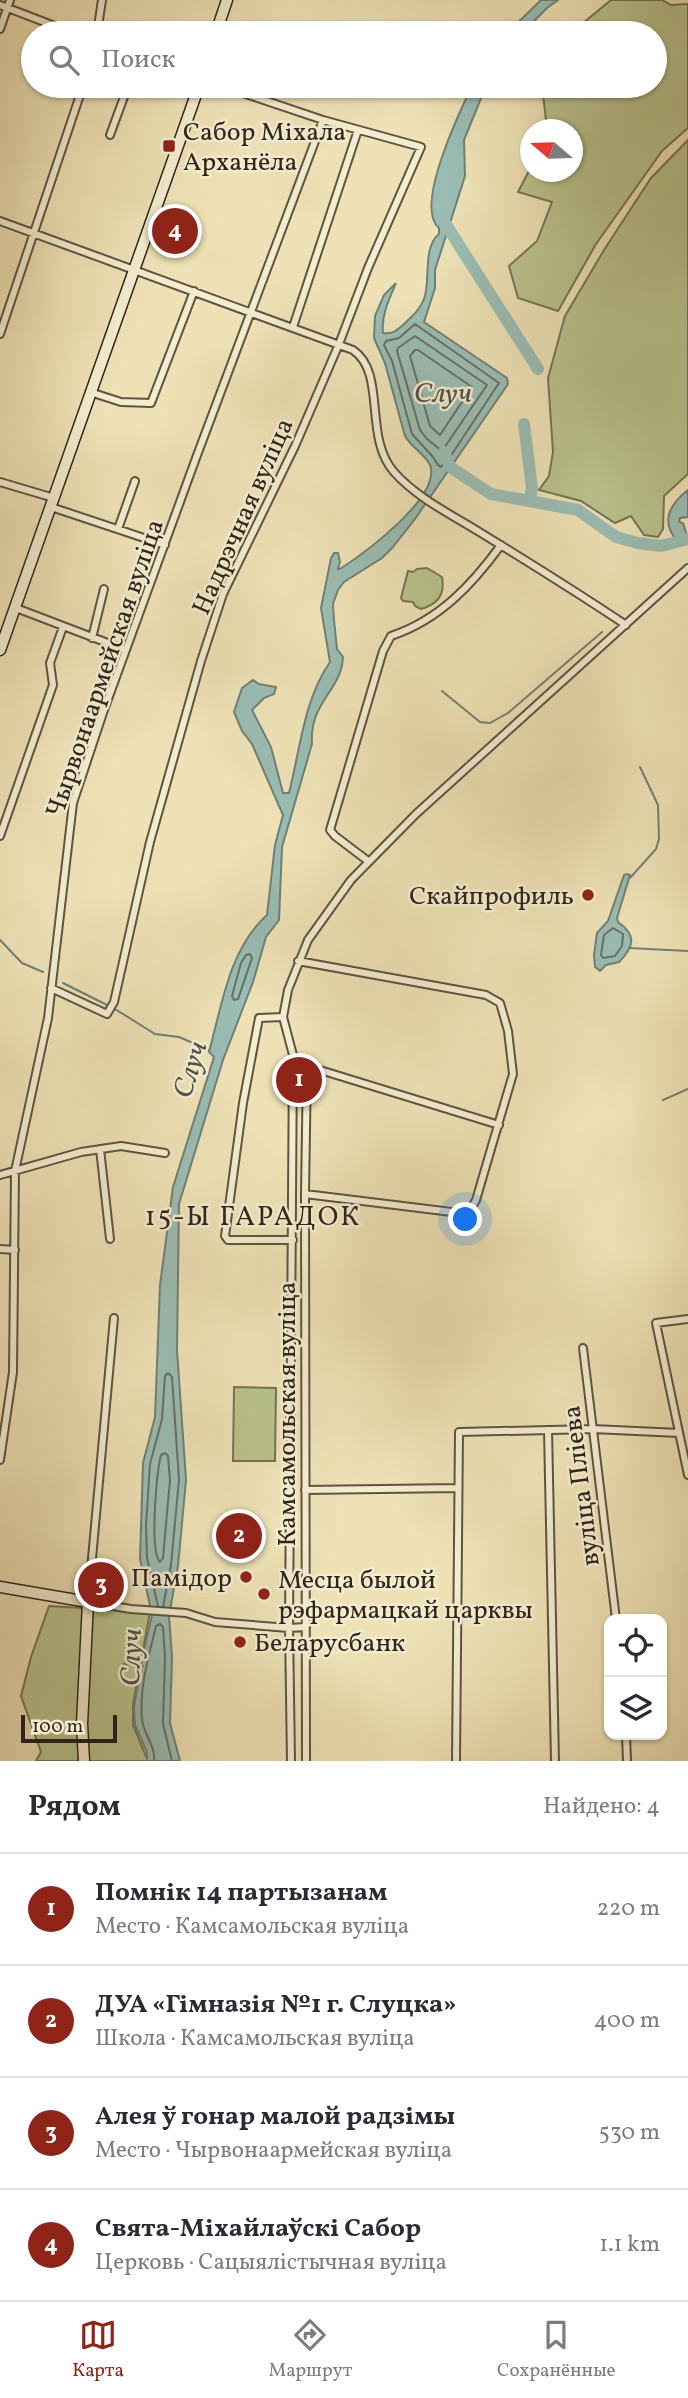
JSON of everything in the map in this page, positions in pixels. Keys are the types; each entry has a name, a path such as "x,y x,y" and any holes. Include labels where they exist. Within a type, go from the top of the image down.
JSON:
{"main road":[{"path":"220,21 227,0"},
{"path":"0,650 195,98"},
{"path":"0,1587 88,1602 82,1724 84,1761"}],"street":[{"path":"99,21 102,0"},
{"path":"0,29 6,4 45,21"},
{"path":"0,334 79,98"},
{"path":"110,135 124,98"},
{"path":"258,98 358,130 293,327"},
{"name":"Чырвонаармейская вуліца","path":"0,1460 13,1372 15,1171 48,1018 73,803 164,545 323,120"},
{"name":"Надрэчная вуліца","path":"51,988 107,1014 114,1002 150,842 201,661 223,594 295,446 421,148 358,130"},
{"path":"0,221 339,344 359,354 368,368 381,452 386,463 397,475 418,493 625,625"},
{"path":"90,392 121,402 150,403 194,291"},
{"path":"118,529 135,481"},
{"path":"0,482 164,545"},
{"path":"368,862 330,830 375,675 391,636 414,628 439,613 484,568 501,545"},
{"path":"292,1240 228,1240 225,1236 243,1103 259,1018 283,1017 288,990 308,940 333,902 368,862 502,736 688,568"},
{"path":"92,638 104,589"},
{"path":"16,608 126,650"},
{"path":"0,836 52,685 50,663 63,627"},
{"path":"298,961 486,995 500,1003 509,1031 513,1074 476,1200 468,1214 304,1194"},
{"name":"Камсамольская вуліца","path":"283,1017 293,1055 289,1628 291,1761"},
{"path":"293,1055 307,1066 499,1125"},
{"name":"Камсамольская вуліца","path":"306,1761 304,1194 307,1066"},
{"path":"0,1175 121,1146 165,1153"},
{"path":"100,1149 110,1240"},
{"path":"0,1250 15,1250"},
{"path":"114,1318 88,1602 147,1611 186,1613 215,1622 306,1628"},
{"path":"688,1320 656,1323 688,1475"},
{"name":"вуліца Пліева","path":"583,1348 615,1614"},
{"path":"456,1761 459,1432 593,1429 679,1433"},
{"path":"548,1430 555,1761"},
{"path":"680,1442 688,1448"},
{"path":"305,1490 458,1488"},
{"path":"626,1740 627,1761"}],"green space":[{"path":"611,0 662,0 671,5 688,4 688,128 662,151 596,244 558,311 518,298 509,266 537,241 552,202 518,192 523,182 583,182 583,119 546,119 543,98 667,98 667,21 586,21"},
{"path":"688,140 688,474 664,496 663,529 658,537 644,535 631,516 615,523 581,501 539,490 549,476 553,452 548,378 565,316 651,178"},
{"path":"427,568 442,577 442,589 436,601 421,609 413,602 403,601 401,598 408,571"},
{"path":"234,1387 276,1388 275,1461 233,1461"},
{"path":"49,1606 150,1612 133,1704 133,1725 148,1761 36,1761 41,1752 21,1696"}],"water":[{"path":"541,0 558,0 534,21 519,21"},
{"name":"Случ","path":"467,98 481,98 464,140 465,176 435,270 435,288 424,322 507,378 508,384 392,548 382,558 344,582 333,604 337,649 343,657 337,679 315,717 312,744 282,847 279,920 266,937 253,982 223,1060 179,1204 177,1350 186,1480 178,1566 169,1616 172,1657 170,1723 180,1761 147,1761 147,1752 135,1725 134,1708 152,1615 140,1559 143,1463 155,1417 160,1285 173,1187 214,1057 209,1052 235,961 254,929 267,915 275,845 283,815 252,744 242,731 234,712 242,688 253,680 276,687 274,694 264,698 252,710 271,747 283,793 289,793 314,692 330,662 321,608 331,558 334,553 338,553 340,569 382,538 413,508 431,478 428,461 405,436 385,363 374,338 375,316 384,295 396,283 384,314 383,333 401,327 418,310 424,299 430,247 439,234 433,217 435,180"},
{"path":"688,490 688,517 680,518 679,522 683,523 688,539 678,542 669,528 669,514"},
{"path":"624,875 630,875 617,918 631,936 630,946 619,962 606,965 600,971 595,967 594,955 597,933 608,921"}],"waterway":[{"path":"443,220 538,369"},
{"path":"524,424 532,488 530,500"},
{"name":"Случ","path":"444,452 450,467 491,494 578,510 616,537 638,543 661,546 688,539"},
{"path":"442,691 480,722 490,723 508,713 602,632"},
{"path":"630,878 656,849 659,839 658,805 640,767"},
{"path":"0,940 22,963 43,972"},
{"path":"629,948 688,951"},
{"path":"63,983 107,1005"},
{"path":"115,1009 155,1034 179,1037 209,1050"},
{"path":"663,1100 688,1089"},
{"path":"123,1664 143,1666"}],"place":[{"name":"Сабор Міхала Арханёла","path":"169,146"},
{"name":"Свята-Міхайлаўскі Сабор","path":"175,231"},
{"name":"Скайпрофиль","path":"588,895"},
{"name":"Помнік 14 партызанам","path":"299,1080"},
{"name":"ДУА «Гімназія №1 г. Слуцка»","path":"239,1536"},
{"name":"Памідор","path":"246,1577"},
{"name":"Алея ў гонар малой радзімы","path":"101,1585"},
{"name":"Месца былой рэфармацкай царквы","path":"264,1594"},
{"name":"Беларусбанк","path":"240,1642"}],"district":[{"name":"15-Ы ГАРАДОК","path":"253,1215"}]}
